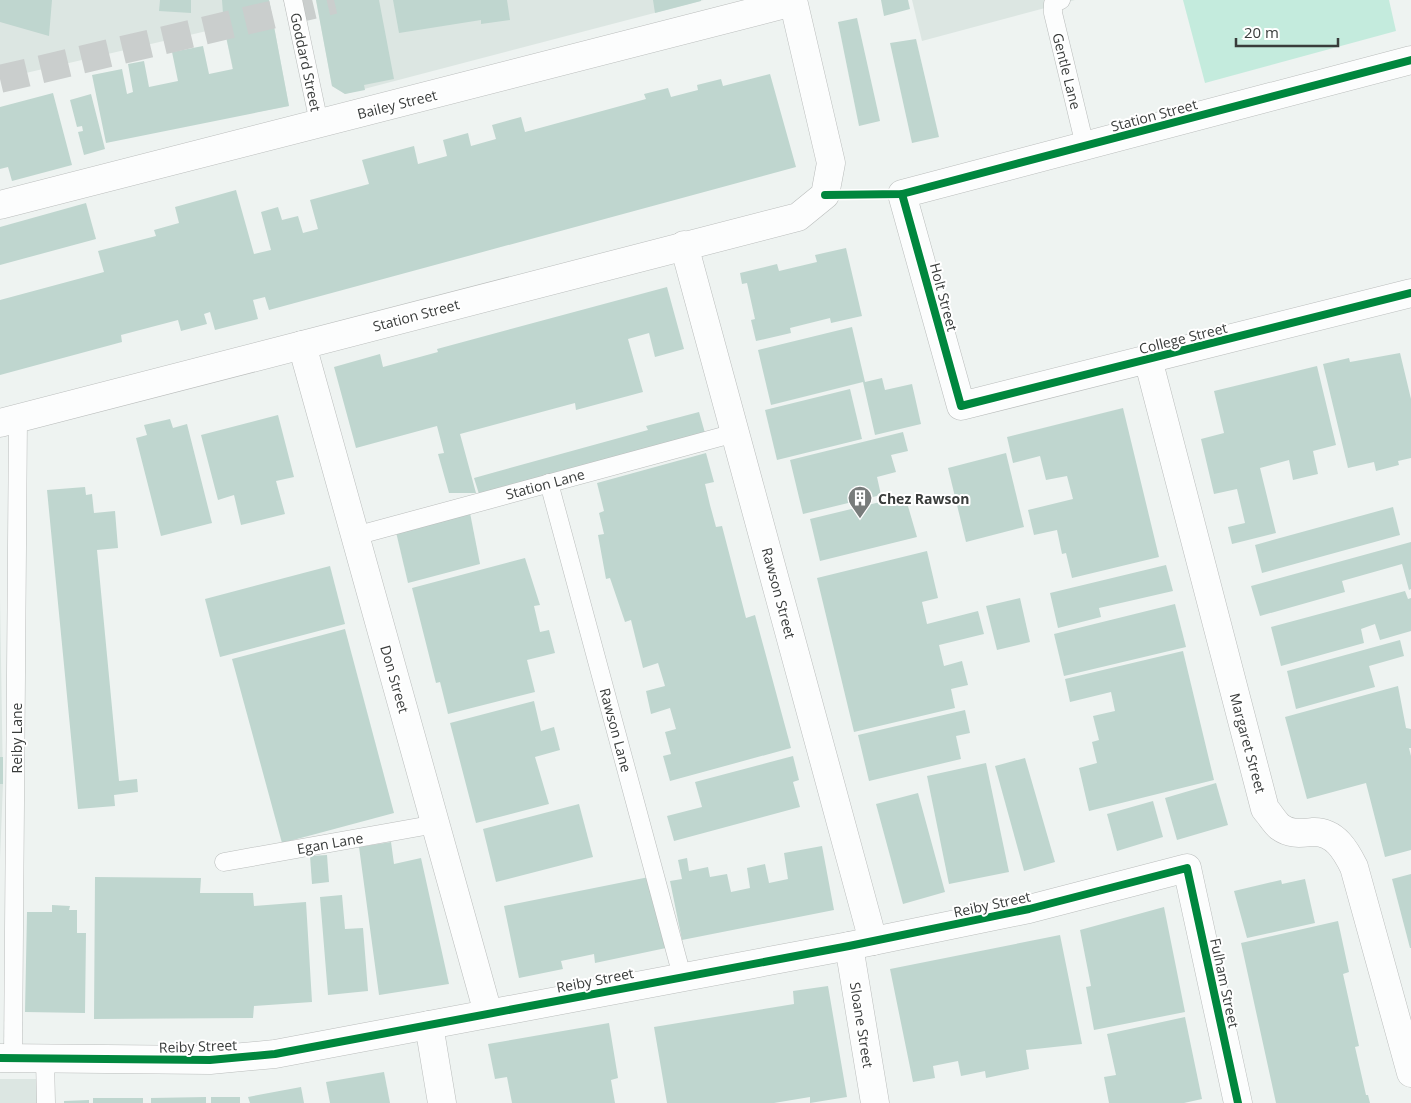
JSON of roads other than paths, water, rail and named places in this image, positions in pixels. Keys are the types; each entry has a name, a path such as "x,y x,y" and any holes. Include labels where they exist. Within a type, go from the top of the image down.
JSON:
{"street":[{"name":"Bailey Street","path":"0,205 793,1"},
{"name":"Station Street","path":"9,420 798,217 825,195 831,163 793,1"},
{"name":"Station Street","path":"902,194 1411,60"},
{"name":"Holt Street","path":"902,194 961,406"},
{"name":"Rawson Street","path":"684,245 735,433 861,944"},
{"name":"College Street","path":"961,406 1411,293"},
{"name":"Don Street","path":"302,345 488,1013"},
{"name":"Margaret Street","path":"1148,360 1265,809 1280,826 1292,832 1305,834 1314,832 1329,836 1344,846 1354,867 1411,1073"},
{"name":"Reiby Street","path":"6,1058 210,1060 275,1054 682,976 861,944 1030,909 1187,868"},
{"name":"Fulham Street","path":"1187,868 1238,1103"},
{"name":"Sloane Street","path":"861,944 874,1103"},
{"path":"429,1024 442,1103"}],"lane":[{"name":"Goddard Street","path":"293,0 319,123"},
{"name":"Gentle Lane","path":"1061,0 1053,4 1053,13 1085,146"},
{"name":"Reiby Lane","path":"6,1058 9,420"},
{"name":"Station Lane","path":"355,536 735,433"},
{"name":"Rawson Lane","path":"549,483 682,976"},
{"name":"Egan Lane","path":"224,862 436,824"},
{"path":"44,1059 46,1103"}],"tunnel":[{"path":"0,79 334,0"}],"place":[{"name":"Chez Rawson","path":"860,519"}]}
